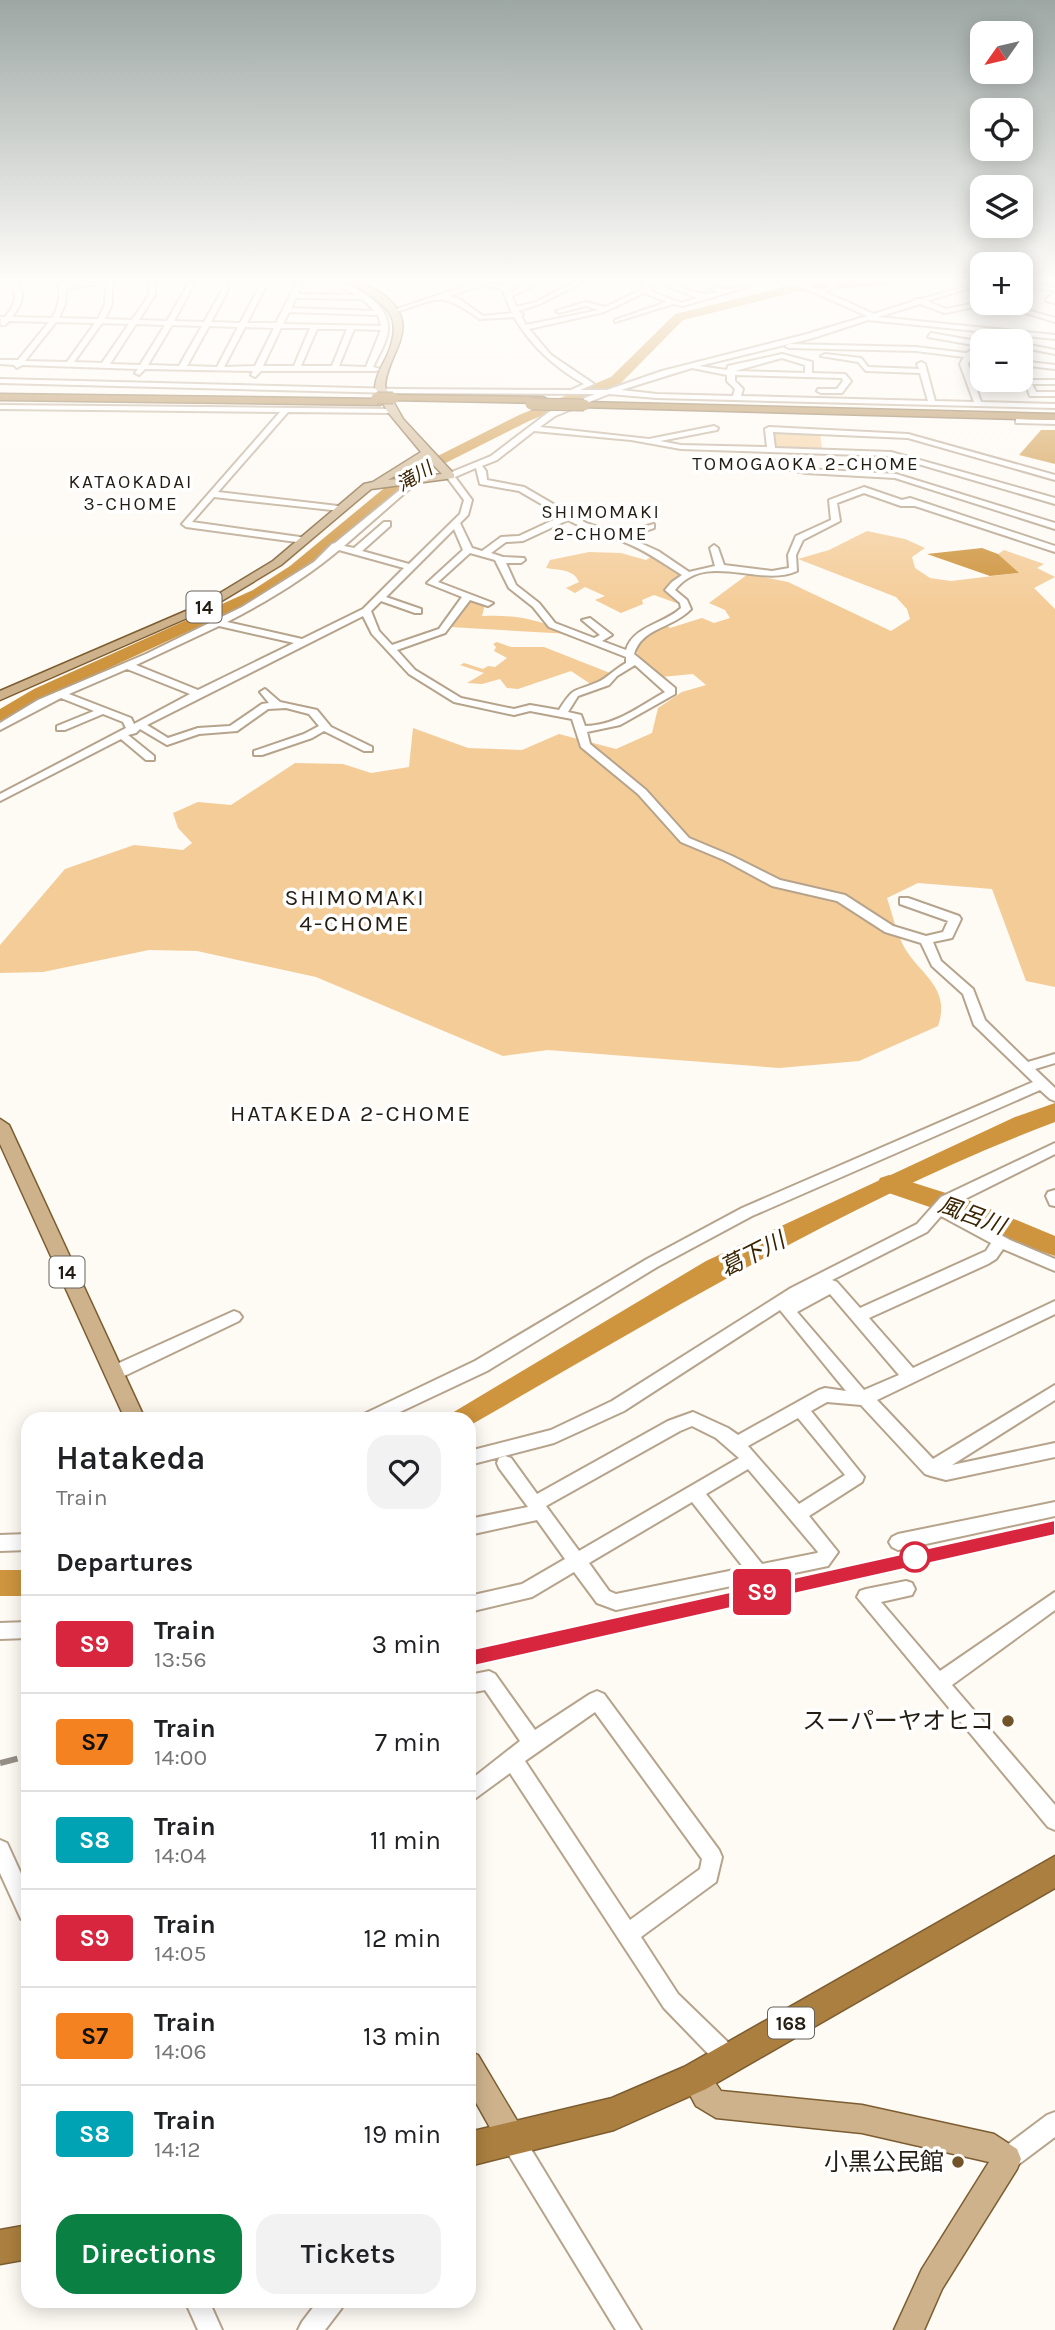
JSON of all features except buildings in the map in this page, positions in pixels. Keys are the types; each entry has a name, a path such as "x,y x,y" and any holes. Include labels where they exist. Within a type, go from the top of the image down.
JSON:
{"highway":[{"path":"142,391 379,397 394,404 537,402 592,398 1055,414"},
{"name":"168","path":"476,2147 614,2114 695,2078 1055,1871"},
{"path":"0,2247 21,2243"}],"main road":[{"path":"379,397 380,391"},
{"path":"394,404 433,458 450,476"},
{"name":"14","path":"0,696 206,606 276,563 338,509 380,483 433,458"},
{"path":"380,483 412,482 450,476"},
{"name":"14","path":"0,1125 132,1412"},
{"path":"476,2076 512,2139"},
{"path":"695,2078 706,2096 716,2104 862,2119 993,2148 1007,2159 932,2280 909,2330"}],"street":[{"path":"298,391 379,397 569,392 592,398 876,397 932,402 1055,406"},
{"path":"0,798 198,694 366,611 456,523 469,506 450,476 478,466 552,414 614,391"},
{"path":"736,398 738,391"},
{"path":"929,391 932,402"},
{"path":"974,391 978,403"},
{"path":"1031,391 1033,394 1055,394"},
{"path":"0,407 286,410 394,404"},
{"path":"286,410 186,524 304,540"},
{"path":"1019,421 1055,422"},
{"path":"647,442 714,428"},
{"path":"533,429 681,447 880,453 920,460 1026,505 1055,526"},
{"path":"771,450 769,429 892,434 943,444 1055,480 1026,505"},
{"path":"823,430 830,472 838,478 1055,549"},
{"path":"896,476 943,444"},
{"path":"1007,463 1017,456"},
{"path":"772,460 773,464 806,471 896,476 979,502 1026,505 1055,501"},
{"path":"478,466 482,471 482,482 521,489 583,525 656,553 688,575"},
{"path":"0,727 60,694 220,623 310,569 412,482"},
{"path":"563,712 574,694 605,683 613,674 630,664 633,642 652,628 675,620 686,609 684,602 670,590 688,575 736,568 766,570 779,575 794,569 792,555 799,538 836,521 832,502 864,490 901,503 915,503"},
{"path":"213,494 338,509"},
{"path":"958,517 979,502"},
{"path":"484,554 505,539 520,539 570,516"},
{"path":"456,523 468,550"},
{"path":"355,552 387,524"},
{"path":"618,537 651,526"},
{"path":"335,546 410,567"},
{"path":"714,548 721,569"},
{"path":"468,550 521,560"},
{"path":"468,550 432,583 488,603"},
{"path":"502,556 512,586 536,605 549,622 631,656 672,692 621,720 595,730 581,730"},
{"path":"389,649 442,631 468,596"},
{"path":"381,598 418,611"},
{"path":"366,611 373,630 417,677 473,708 514,712 530,708 563,712 576,717 584,745 642,792 685,840 776,883 841,898 889,929 926,940 948,935 955,919 904,901"},
{"path":"587,620 607,635 593,642"},
{"path":"220,623 303,642"},
{"path":"126,665 198,694"},
{"path":"265,692 277,705"},
{"path":"60,694 127,720 150,758"},
{"path":"132,731 167,742 198,731 233,729 266,706 295,705 313,712 324,727 368,749"},
{"path":"61,728 103,711"},
{"path":"258,753 308,736 324,727"},
{"path":"926,940 936,963 969,992 979,1022 1055,1096"},
{"path":"1027,1067 1055,1058"},
{"path":"385,1412 481,1366 652,1263 747,1212 1042,1083"},
{"path":"476,1456 554,1436 618,1406 796,1292 922,1227 938,1208 965,1189 1055,1148"},
{"path":"1055,1195 1052,1196 1055,1201"},
{"path":"938,1208 1000,1241 1055,1265"},
{"path":"858,1316 983,1260 1000,1241"},
{"path":"911,1377 832,1286 787,1310 863,1398 931,1469 946,1473 1055,1450"},
{"path":"737,1444 825,1395 863,1398 1055,1307"},
{"path":"114,1373 234,1317"},
{"path":"931,1469 1055,1392"},
{"path":"796,1515 856,1477 800,1409"},
{"path":"476,1525 538,1508 684,1421 703,1422 737,1444 829,1552 822,1560 616,1602 603,1597 577,1562 538,1508 505,1463"},
{"path":"476,1602 526,1591 750,1460"},
{"path":"695,1493 758,1572"},
{"path":"898,1542 1055,1509"},
{"path":"0,1543 21,1542"},
{"path":"906,1589 866,1597 1055,1820"},
{"path":"939,1683 1055,1600"},
{"path":"0,1631 21,1630"},
{"path":"476,1682 489,1679 533,1743"},
{"path":"476,1787 533,1743 597,1700 712,1857 709,1875 627,1935"},
{"path":"512,1759 671,2001 729,2059"},
{"path":"0,1850 21,1896"},
{"path":"1007,2159 1055,2123"},
{"path":"512,2139 629,2330"},
{"path":"200,2308 210,2330"},
{"path":"310,2330 327,2308"}],"shaded area":[{"path":"771,430 820,434 822,448 774,447"},
{"path":"867,531 905,539 925,548 912,557 915,568 930,578 951,581 1018,573 998,554 1004,550 1044,564 1037,568 1055,577 1034,588 1055,609 1055,987 1026,981 992,889 918,883 887,898 903,945 937,990 941,1012 938,1026 859,1061 779,1068 548,1050 503,1056 316,977 197,951 149,950 43,972 0,973 0,945 65,869 134,845 183,850 192,843 178,828 173,813 198,802 231,805 295,763 343,764 371,773 409,767 413,728 468,748 522,750 559,734 616,749 652,733 658,708 682,692 706,685 693,674 661,677 638,659 636,643 651,631 666,625 670,628 702,618 714,623 730,618 725,610 709,603 748,574 788,582 891,631 910,619 907,609 896,597 798,559 829,550"},
{"path":"589,552 621,553 646,560 654,555 685,575 667,589 682,605 654,595 642,600 643,604 621,613 595,600 605,596 585,587 575,593 566,588 579,582 573,575 546,568 550,560"},
{"path":"468,598 485,604 482,616 527,619 570,634 450,627"},
{"path":"497,642 511,647 544,647 610,673 605,681 592,685 571,671 518,689 507,688 500,679 482,684 467,683 484,673 460,665 464,663 483,669 488,666 495,667 507,658 494,651 496,647 493,644"}],"water":[{"path":"1041,430 1055,430 1055,464 1019,455"},
{"path":"982,548 998,554 1019,573 990,576 927,554"},
{"name":"葛下川","path":"1055,1103 1055,1122 978,1153 829,1224 684,1302 476,1422 476,1412 454,1412 706,1261 1015,1117"},
{"path":"0,1570 21,1570 21,1596 0,1596"}],"waterway":[{"name":"滝川","path":"0,716 40,693 259,593 296,569 405,478 524,418 590,391"},
{"name":"風呂川","path":"889,1184 959,1207 1013,1232 1055,1246"}],"railway":[{"path":"476,1656 1055,1527"},
{"path":"0,1763 21,1758"}],"train":[{"name":"S9","path":"476,1656 1055,1528"}],"place":[{"name":"スーパーヤオヒコ","path":"1008,1721"},
{"name":"小黒公民館","path":"958,2162"}],"district":[{"name":"TOMOGAOKA 2-CHOME","path":"806,463"},
{"name":"KATAOKADAI 3-CHOME","path":"131,492"},
{"name":"SHIMOMAKI 2-CHOME","path":"601,522"},
{"name":"SHIMOMAKI 4-CHOME","path":"355,910"},
{"name":"HATAKEDA 2-CHOME","path":"351,1113"}]}
